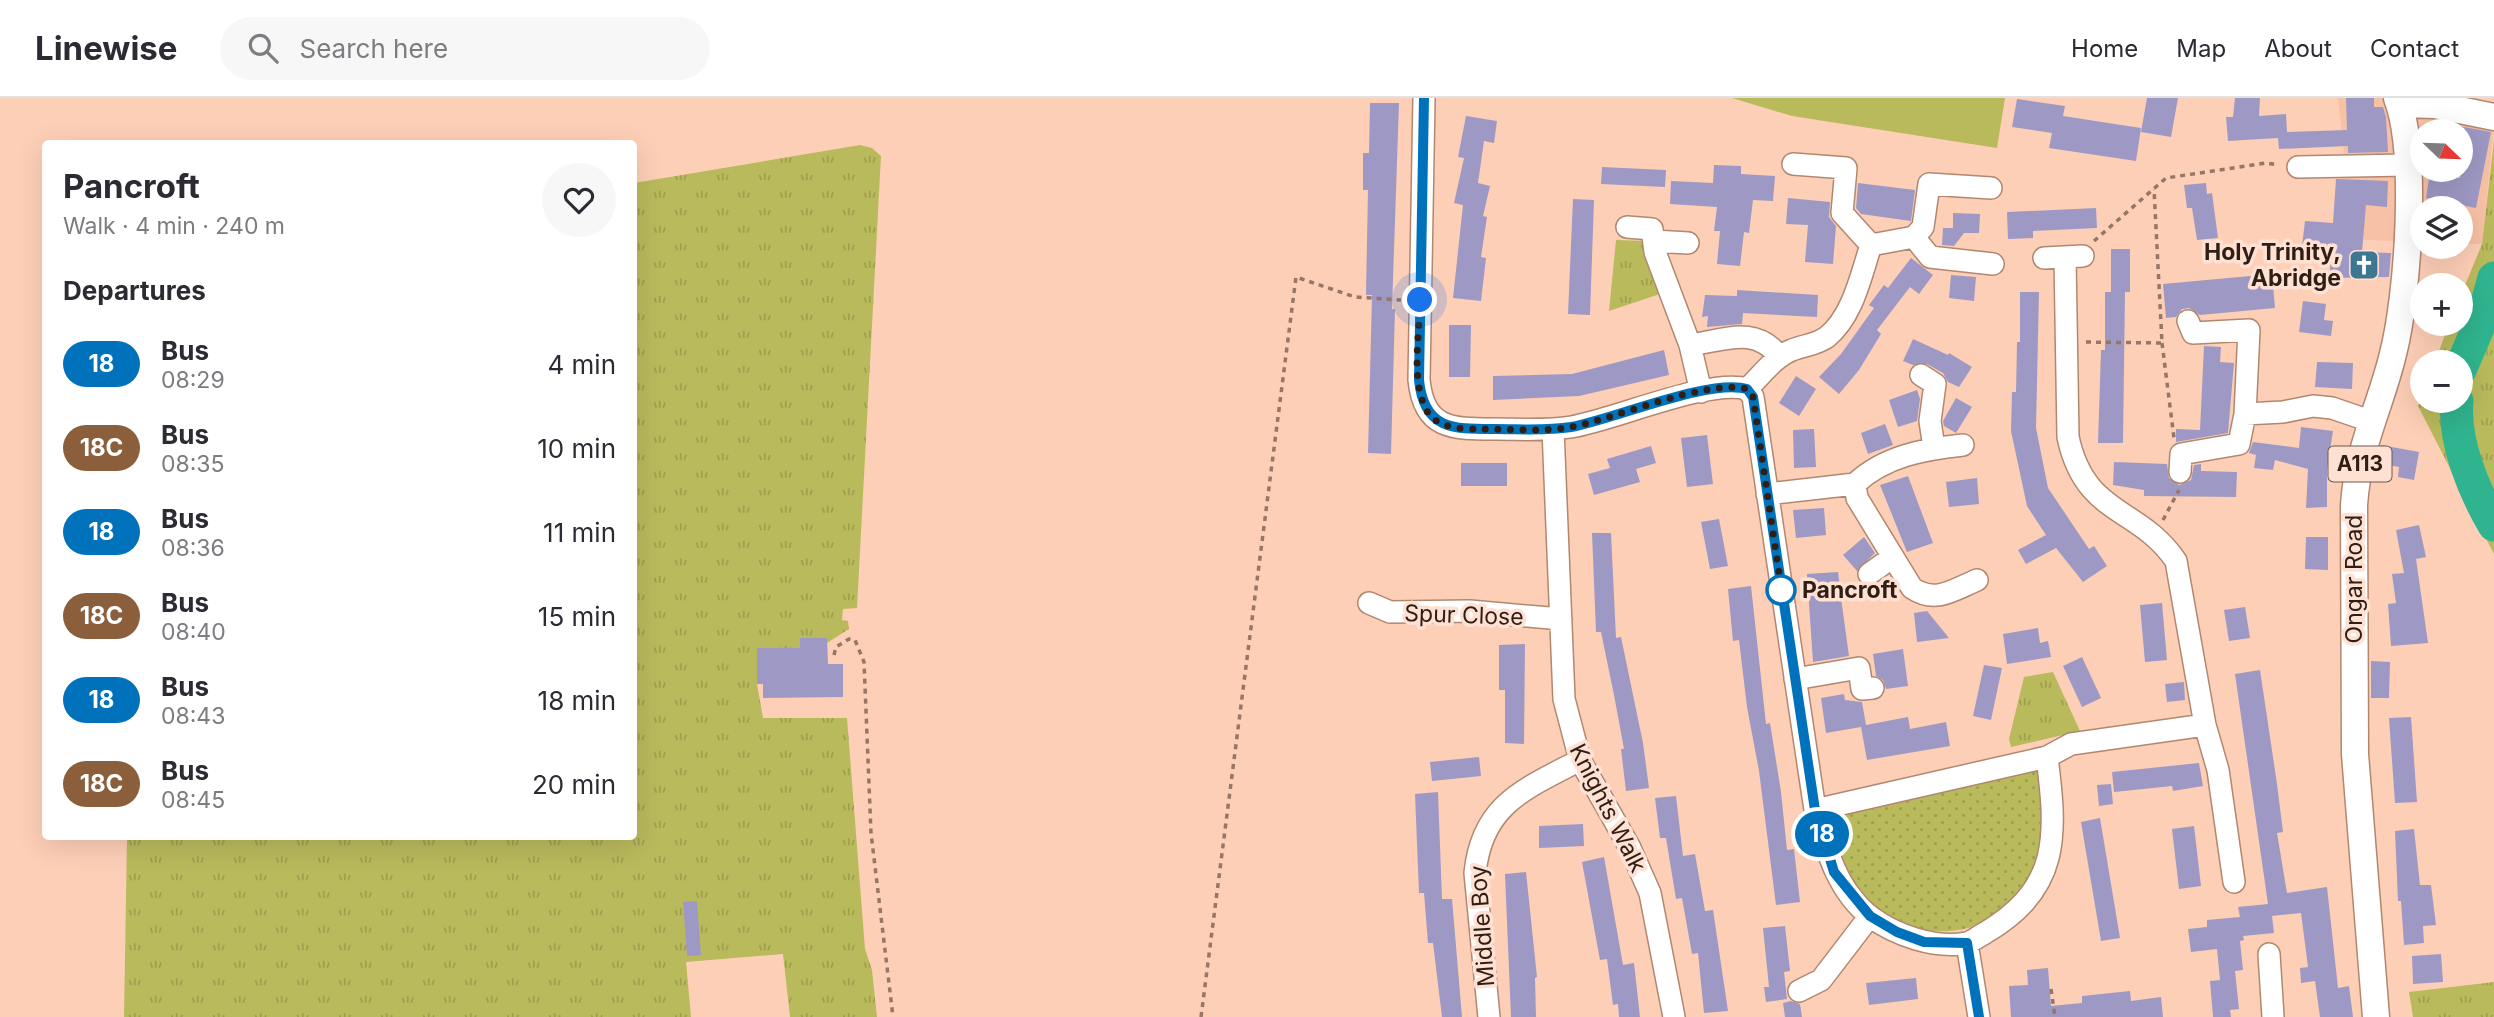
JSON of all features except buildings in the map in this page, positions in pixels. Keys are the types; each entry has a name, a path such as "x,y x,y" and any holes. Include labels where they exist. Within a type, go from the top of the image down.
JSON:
{"main road":[{"path":"2398,101 2465,105 2494,117"},
{"name":"Ongar Road","path":"2398,101 2411,196"},
{"name":"Ongar Road","path":"2376,1017 2368,943 2353,709 2354,505 2356,480 2370,421 2393,357 2411,259"}],"street":[{"path":"1424,98 1419,380 1420,396 1428,414 1443,424 1462,429 1553,429 1701,392 1736,385 1747,389 1753,397 1815,810 1834,872 1870,916 1897,932 1924,942 1967,943 2023,905 2036,886 2048,859 2052,831 2047,757"},
{"path":"1793,164 1846,168 1842,213 1871,245"},
{"path":"2298,167 2407,165"},
{"path":"1871,245 1906,239 1923,227 1929,184 1991,188"},
{"path":"1627,227 1653,226 1688,243"},
{"path":"1653,226 1690,345 1701,392"},
{"path":"1906,239 1930,257 1993,264"},
{"path":"1747,389 1780,357 1793,349 1809,346 1837,327 1852,300 1871,245"},
{"path":"2064,257 2068,437 2072,458 2089,488 2166,547 2176,561 2206,725 2218,770 2234,882"},
{"path":"2180,472 2181,454 2238,444 2245,414 2249,330 2193,333 2188,321"},
{"path":"1690,345 1755,336 1766,342 1780,357"},
{"path":"1922,375 1935,384 1930,422 1934,448"},
{"path":"2245,414 2283,412 2313,406 2332,408 2370,421"},
{"name":"Knights Walk","path":"1553,429 1564,699 1580,760 1630,848 1650,893 1674,1017"},
{"path":"1767,494 1856,484 1868,471 1900,457 1934,448 1964,445"},
{"path":"1856,484 1857,498 1912,587 1924,596 1937,597 1977,580"},
{"path":"1869,574 1894,557"},
{"name":"Spur Close","path":"1369,603 1390,612 1470,611 1561,619"},
{"path":"1795,679 1859,668 1862,690 1873,688"},
{"path":"1815,810 2047,757 2071,744 2206,725"},
{"name":"Middle Boy","path":"1489,1017 1475,873 1477,849 1486,828 1500,808 1519,792 1580,760"},
{"path":"1799,991 1821,979 1870,916"},
{"path":"1967,943 1979,1017"},
{"path":"2269,954 2273,1017"}],"path":[{"path":"2064,257 2088,256 2088,246 2166,178 2266,163 2298,167"},
{"path":"2066,341 2162,343 2154,189"},
{"path":"1201,1017 1296,277 1373,301 1420,300"},
{"path":"834,655 836,646 849,639 855,640 864,662 871,833 892,1017"},
{"path":"2051,989 2055,1017"}],"shaded area":[{"path":"2338,98 2416,98 2471,119 2410,119 2410,182 2473,182 2473,120 2494,128 2482,244 2473,244 2473,196 2410,196 2410,242 2340,239 2344,152"}],"green space":[{"path":"1732,98 2005,98 1997,148 1792,116"},
{"path":"2494,141 2494,554 2422,413 2473,413 2473,350 2439,350 2445,336 2473,336 2473,273 2470,273 2482,244"},
{"path":"860,145 872,148 881,156 857,608 843,609 842,620 848,621 849,629 827,643 827,638 801,638 800,648 757,648 757,684 763,718 847,718 865,949 872,970 877,1017 790,1017 783,954 686,962 691,1017 124,1017 127,840 637,840 637,182"},
{"path":"1616,240 1649,241 1666,292 1609,311"},
{"path":"2053,672 2080,731 2011,747 2009,739 2024,677"},
{"path":"2037,770 2041,775 2042,829 2039,855 2030,881 2018,899 2002,914 1961,930 1916,929 1895,922 1877,910 1853,881 1828,823 1830,817"},
{"path":"2494,982 2494,1017 2413,1017 2409,992"}],"waterway":[{"path":"2469,350 2484,314 2494,278"},
{"path":"2457,413 2458,432 2466,465 2494,525"}],"bus line":[{"name":"18","path":"1424,98 1419,380 1420,396 1428,414 1443,424 1462,429 1553,429 1573,427 1701,392 1736,385 1747,389 1753,397 1815,810 1834,872 1870,916 1897,932 1924,942 1967,943 1979,1017"}],"place":[{"name":"Holy Trinity, Abridge","path":"2364,265"},
{"name":"Pancroft","path":"1781,590"}],"route":[{"path":"1420,300 1420,396 1428,414 1443,424 1462,429 1573,427 1701,392 1736,385 1747,389 1753,397 1783,600 1781,590"}]}
